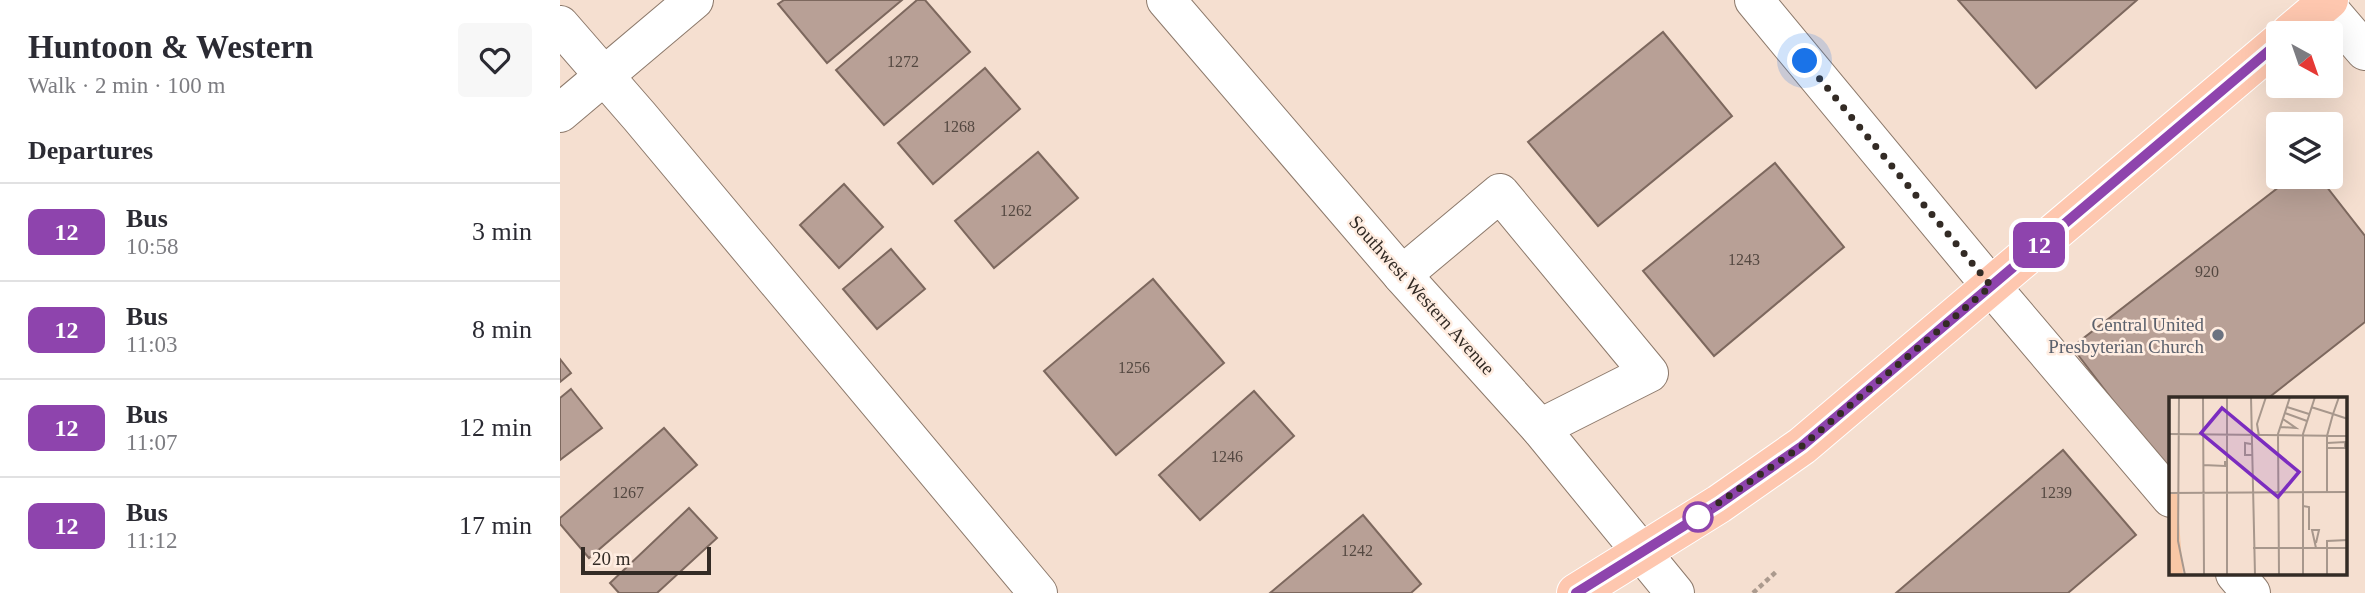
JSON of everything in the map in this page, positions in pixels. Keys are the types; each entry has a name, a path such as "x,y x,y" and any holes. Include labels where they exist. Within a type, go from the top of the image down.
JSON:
{"main road":[{"path":"2303,21 2325,1"},
{"path":"1576,593 1719,504 1802,446 2266,53"}],"street":[{"path":"560,113 694,0"},
{"name":"Southwest Western Avenue","path":"1166,0 1402,275 1541,428 1675,593"},
{"path":"1754,0 2169,496"},
{"path":"2325,1 2365,51"},
{"path":"560,25 1038,593"},
{"path":"1402,275 1500,193 1649,373 1541,428"},
{"path":"2237,576 2251,593"}],"path":[{"path":"1753,593 1777,571"}],"building":[{"path":"784,0 902,0 827,63 778,4"},
{"path":"917,0 925,0 970,52 884,125 836,70"},
{"path":"1958,0 2137,0 2036,88"},
{"path":"1663,32 1732,116 1598,226 1528,142"},
{"path":"985,68 1020,109 933,184 898,143"},
{"path":"1038,152 1078,198 994,268 955,221"},
{"path":"1775,163 1844,247 1714,356 1643,271"},
{"path":"844,184 883,227 839,268 800,225"},
{"name":"Central United Presbyterian Church","path":"2276,189 2328,189 2365,236 2365,322 2270,397 2169,397 2169,474 2072,347"},
{"path":"891,249 925,289 877,329 843,289"},
{"path":"1153,279 1224,363 1116,455 1044,371"},
{"path":"560,359 571,373 560,382"},
{"path":"571,389 602,428 560,460 560,398"},
{"path":"1254,391 1294,436 1200,520 1159,475"},
{"path":"664,428 697,465 589,558 560,524 560,518"},
{"path":"2063,450 2136,535 2068,593 1896,593"},
{"path":"689,508 717,538 657,593 619,593 610,583"},
{"path":"1363,515 1421,584 1411,593 1270,593"}],"bus line":[{"name":"12","path":"1576,593 1719,504 1802,446 2266,53"}],"place":[{"name":"Central United Presbyterian Church","path":"2218,335"}],"route":[{"path":"1698,517 1802,446 1991,286 1805,61"}]}
